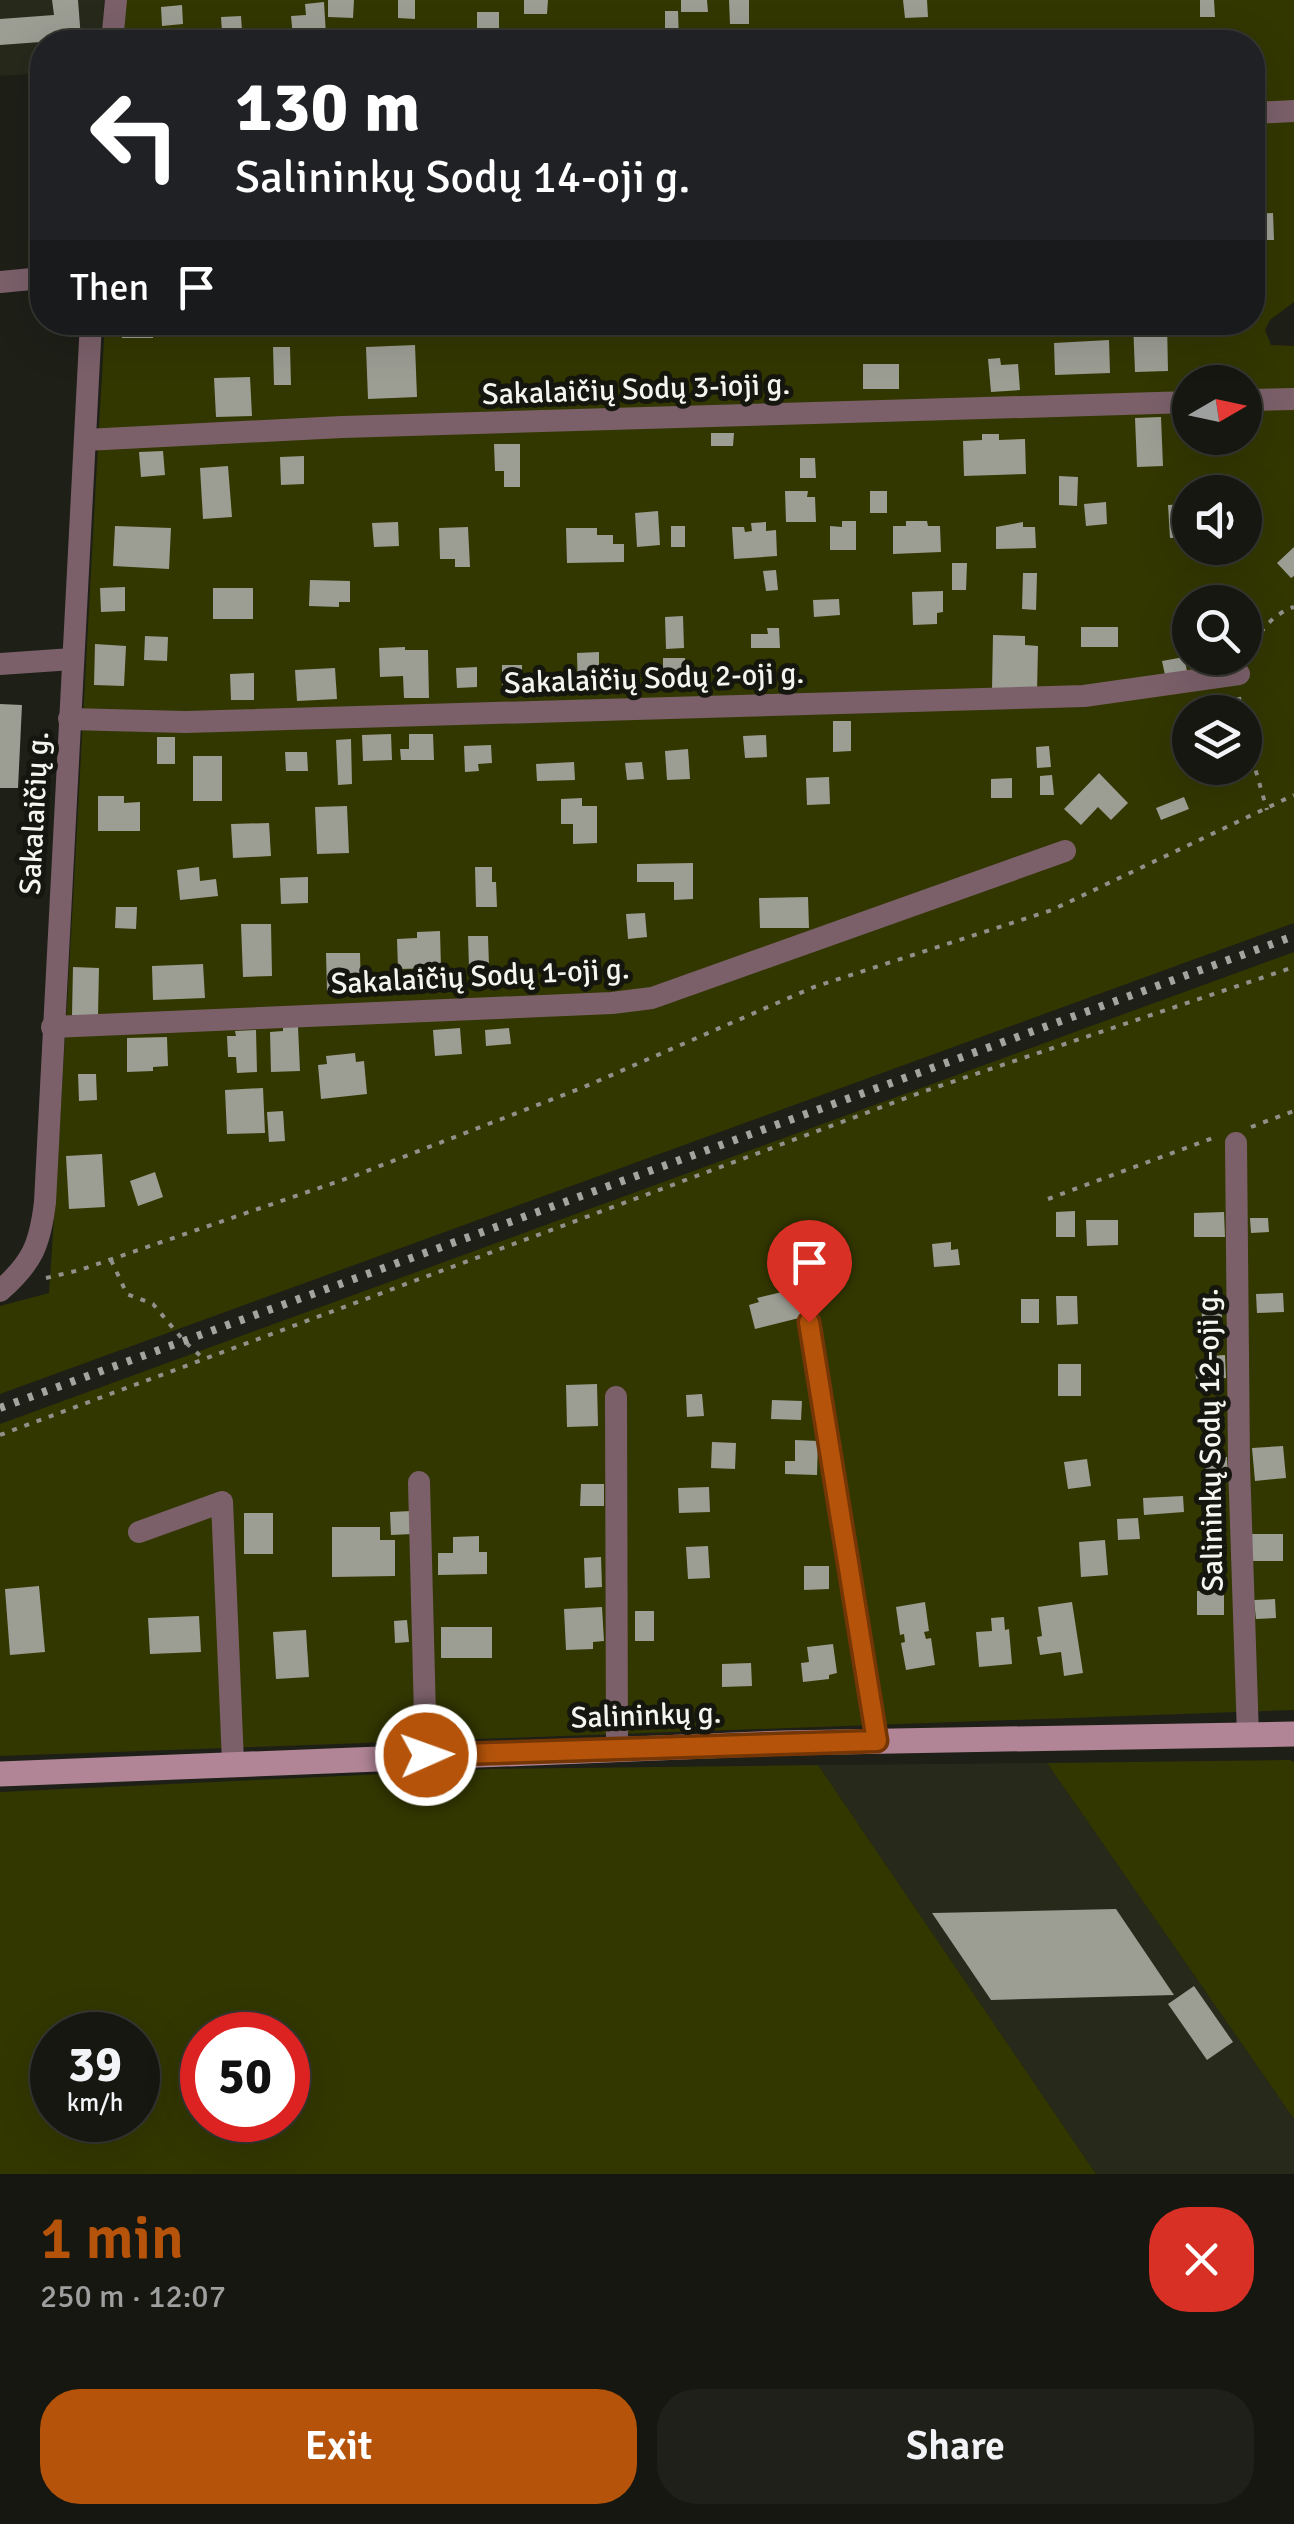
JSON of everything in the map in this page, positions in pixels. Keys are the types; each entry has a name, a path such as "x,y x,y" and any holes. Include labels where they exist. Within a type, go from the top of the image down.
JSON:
{"main road":[{"name":"Salininkų g.","path":"0,1774 618,1748 1294,1734"}],"street":[{"path":"113,30 116,0"},
{"path":"1265,112 1294,111"},
{"path":"0,282 30,279"},
{"name":"Sakalaičių g.","path":"0,1291 32,1259 42,1228 90,335"},
{"path":"1262,399 1294,398"},
{"name":"Sakalaičių Sodų 3-ioji g.","path":"85,440 342,427 1172,403"},
{"path":"0,664 72,658"},
{"name":"Sakalaičių Sodų 2-oji g.","path":"68,719 186,722 1084,696 1233,675"},
{"name":"Sakalaičių Sodų 1-oji g.","path":"52,1027 612,1003 652,998 1065,851"},
{"name":"Salininkų Sodų 12-oji g.","path":"1236,1143 1238,1464 1248,1735"},
{"path":"809,1322 877,1741"},
{"path":"616,1396 618,1748"},
{"path":"419,1482 426,1755"},
{"path":"139,1532 222,1502 233,1762"}],"path":[{"path":"1262,631 1279,612 1294,608"},
{"path":"1260,785 1267,810"},
{"path":"23,1271 32,1278 56,1277 354,1176 584,1087 814,987 1052,910 1294,795"},
{"path":"0,1435 925,1091 1294,967"},
{"path":"1048,1199 1215,1138 1223,1136 1236,1143 1240,1130 1294,1111"},
{"path":"111,1260 128,1294 153,1304 205,1360"}],"shaded area":[{"path":"0,0 104,0 103,30 30,30 30,74 0,76"},
{"path":"1047,1763 1294,2119 1294,2174 1096,2174 818,1765"}],"green space":[{"path":"125,0 1294,0 1294,302 1270,320 1265,330 1265,30 124,30"},
{"path":"1265,330 1271,345 1294,346 1294,923 0,1394 0,1306 49,1293 104,335 1265,335"},
{"path":"1294,952 1294,1710 0,1756 0,1424"},
{"path":"1294,1762 1294,2119 1047,1763"},
{"path":"818,1765 1096,2174 0,2174 0,1792 491,1769"}],"building":[{"path":"52,0 78,0 80,30 30,30 30,43 0,45 0,19 54,15"},
{"path":"328,0 354,0 353,18 328,17"},
{"path":"398,0 415,0 415,19 398,18"},
{"path":"524,0 548,0 547,14 524,14"},
{"path":"681,0 707,0 708,12 681,12"},
{"path":"729,0 749,0 749,24 730,24"},
{"path":"903,0 927,0 928,17 905,18"},
{"path":"1200,0 1214,0 1215,17 1200,17"},
{"path":"324,2 326,30 292,30 291,16 306,15 305,4"},
{"path":"182,5 183,24 162,26 161,7"},
{"path":"665,11 678,11 679,30 665,30"},
{"path":"477,12 499,12 499,30 477,30"},
{"path":"241,16 242,30 222,30 221,17"},
{"path":"1265,213 1273,213 1274,240 1265,240"},
{"path":"122,335 153,335 153,338"},
{"path":"1134,335 1167,335 1168,371 1135,372"},
{"path":"1109,340 1110,373 1055,375 1054,343"},
{"path":"415,345 417,397 368,399 366,347"},
{"path":"273,347 290,347 291,385 274,385"},
{"path":"1000,358 1001,365 1018,364 1020,390 991,392 988,359"},
{"path":"863,364 899,364 899,389 863,389"},
{"path":"250,377 252,416 216,417 214,378"},
{"path":"1161,417 1163,466 1137,467 1135,418"},
{"path":"711,433 734,433 733,446 711,446"},
{"path":"982,434 999,434 999,440 1025,439 1026,474 964,476 963,441 982,440"},
{"path":"494,444 520,444 520,487 504,487 504,471 495,471"},
{"path":"163,451 165,475 141,477 139,452"},
{"path":"304,456 304,484 281,485 280,457"},
{"path":"800,458 815,458 816,478 800,478"},
{"path":"228,466 232,517 203,519 200,468"},
{"path":"1059,476 1078,477 1077,506 1059,505"},
{"path":"785,491 808,491 807,497 815,497 816,522 786,522"},
{"path":"870,491 887,491 887,513 870,513"},
{"path":"1106,502 1107,524 1086,526 1084,504"},
{"path":"1168,505 1172,505 1172,538 1170,538"},
{"path":"658,511 660,545 637,547 635,513"},
{"path":"842,521 856,521 856,550 830,550 830,526 842,527"},
{"path":"906,521 927,521 928,526 940,526 941,552 893,554 893,526 906,526"},
{"path":"398,522 399,546 374,547 372,523"},
{"path":"766,522 766,531 776,530 777,556 734,559 732,527 752,531 751,523"},
{"path":"1023,522 1023,527 1035,527 1036,548 996,549 996,527"},
{"path":"115,526 171,528 169,569 113,566"},
{"path":"671,526 685,526 685,547 671,547"},
{"path":"468,527 470,567 455,567 455,559 440,559 439,528"},
{"path":"566,528 597,528 597,535 613,535 613,544 624,544 624,562 567,563"},
{"path":"1294,547 1294,576 1291,578 1277,563"},
{"path":"952,563 967,563 966,590 952,590"},
{"path":"776,570 778,590 766,591 763,571"},
{"path":"1023,573 1037,573 1036,610 1022,609"},
{"path":"310,580 350,581 350,602 339,602 339,607 309,606"},
{"path":"125,587 125,611 101,612 100,588"},
{"path":"213,588 253,588 253,619 213,619"},
{"path":"943,591 943,612 937,613 937,624 913,625 912,592"},
{"path":"839,599 840,615 814,617 813,600"},
{"path":"683,616 684,648 666,649 665,617"},
{"path":"1081,627 1118,627 1118,647 1081,647"},
{"path":"767,628 779,628 780,648 751,648 751,634 768,634"},
{"path":"993,635 1025,636 1025,645 1038,646 1037,692 992,691"},
{"path":"145,636 168,637 167,661 144,660"},
{"path":"95,644 126,646 124,686 94,685"},
{"path":"379,648 428,650 429,698 404,698 403,676 380,677"},
{"path":"599,652 599,692 578,692 577,653"},
{"path":"663,658 685,658 685,682 663,683"},
{"path":"1172,659 1172,674 1165,675 1162,661"},
{"path":"502,665 522,665 522,684 502,685"},
{"path":"477,667 477,687 457,688 456,668"},
{"path":"335,668 337,699 297,701 295,670"},
{"path":"254,673 254,700 231,700 230,674"},
{"path":"0,704 22,705 18,788 0,788"},
{"path":"833,721 851,721 851,751 833,752"},
{"path":"391,734 392,760 363,761 362,735"},
{"path":"409,734 433,734 434,760 401,760 400,749 409,749"},
{"path":"766,735 767,757 745,758 743,736"},
{"path":"157,737 175,737 175,764 157,764"},
{"path":"351,739 352,784 338,785 336,740"},
{"path":"491,745 492,763 478,764 479,771 465,772 464,746"},
{"path":"1049,746 1051,767 1037,768 1036,747"},
{"path":"688,749 690,779 667,780 665,751"},
{"path":"285,752 307,752 308,771 286,771"},
{"path":"193,756 222,756 222,801 193,801"},
{"path":"574,762 575,780 537,781 536,764"},
{"path":"642,762 644,779 627,780 625,763"},
{"path":"1099,773 1128,803 1111,820 1098,807 1081,825 1064,809"},
{"path":"1052,775 1054,795 1040,795 1040,776"},
{"path":"829,777 830,804 807,805 806,778"},
{"path":"1012,778 1012,798 991,798 991,779"},
{"path":"98,796 124,796 124,803 140,802 140,831 98,831"},
{"path":"1184,797 1189,809 1161,820 1156,808"},
{"path":"582,798 582,806 597,806 597,843 573,844 573,824 561,824 561,799"},
{"path":"347,806 349,853 317,854 315,807"},
{"path":"269,823 271,856 233,858 231,824"},
{"path":"693,863 693,899 674,900 674,882 637,882 637,864"},
{"path":"199,867 200,881 216,879 218,896 180,900 177,870"},
{"path":"475,867 492,867 497,907 476,907"},
{"path":"308,877 308,903 281,904 280,878"},
{"path":"808,897 809,928 760,928 759,898"},
{"path":"116,907 137,907 136,929 115,928"},
{"path":"645,913 647,937 628,939 626,914"},
{"path":"241,924 271,924 272,976 243,977"},
{"path":"440,931 441,968 398,969 397,939 417,938 417,932"},
{"path":"468,936 488,936 489,966 469,967"},
{"path":"326,953 360,953 361,990 327,991"},
{"path":"203,964 205,998 153,1000 152,966"},
{"path":"73,967 99,968 98,1015 72,1015"},
{"path":"283,1027 298,1027 300,1071 271,1072 270,1032 283,1031"},
{"path":"460,1028 462,1054 435,1056 433,1030"},
{"path":"509,1028 511,1044 486,1046 485,1030"},
{"path":"256,1030 257,1072 237,1073 236,1057 228,1057 227,1036 236,1036 235,1031"},
{"path":"167,1037 168,1066 127,1072 127,1038"},
{"path":"355,1053 356,1062 364,1061 367,1094 321,1099 318,1065 327,1064 326,1056"},
{"path":"78,1074 96,1074 97,1100 79,1101"},
{"path":"263,1088 265,1133 227,1134 225,1090"},
{"path":"283,1111 285,1141 269,1142 267,1112"},
{"path":"102,1154 105,1207 69,1209 66,1156"},
{"path":"155,1172 163,1197 138,1206 130,1181"},
{"path":"1075,1211 1075,1237 1056,1237 1056,1212"},
{"path":"1224,1212 1225,1237 1194,1237 1194,1213"},
{"path":"1250,1218 1268,1218 1269,1232 1251,1233"},
{"path":"1086,1220 1118,1220 1118,1245 1087,1246"},
{"path":"951,1242 951,1250 958,1249 960,1265 934,1267 932,1244"},
{"path":"803,1262 813,1301 800,1305 803,1317 755,1329 749,1305 759,1302 757,1298 782,1292 776,1268"},
{"path":"1221,1293 1222,1318 1202,1319 1201,1294"},
{"path":"1283,1293 1284,1312 1257,1313 1256,1294"},
{"path":"1056,1296 1077,1296 1078,1324 1057,1325"},
{"path":"1021,1299 1039,1299 1039,1323 1021,1323"},
{"path":"1225,1355 1226,1378 1196,1379 1195,1366 1210,1365 1210,1356"},
{"path":"1058,1364 1081,1364 1081,1396 1058,1396"},
{"path":"597,1384 598,1426 567,1427 566,1385"},
{"path":"702,1394 704,1416 687,1417 686,1395"},
{"path":"772,1400 802,1401 801,1420 771,1419"},
{"path":"795,1440 818,1441 817,1475 785,1474 785,1461 795,1461"},
{"path":"712,1442 736,1443 735,1469 711,1468"},
{"path":"1283,1446 1286,1478 1255,1481 1252,1448"},
{"path":"1227,1457 1228,1479 1206,1480 1205,1458"},
{"path":"1087,1459 1091,1486 1068,1489 1064,1462"},
{"path":"581,1484 604,1484 604,1506 580,1506"},
{"path":"709,1487 710,1512 679,1513 678,1488"},
{"path":"1183,1496 1184,1512 1144,1515 1143,1498"},
{"path":"412,1511 413,1534 391,1535 390,1512"},
{"path":"244,1513 273,1513 273,1554 244,1554"},
{"path":"1138,1518 1140,1539 1118,1540 1117,1519"},
{"path":"332,1527 380,1527 380,1540 395,1540 395,1576 332,1577"},
{"path":"1250,1534 1283,1534 1283,1561 1250,1561"},
{"path":"479,1536 479,1552 487,1552 487,1574 438,1575 438,1553 453,1553 453,1537"},
{"path":"1225,1538 1226,1562 1204,1563 1203,1539"},
{"path":"1105,1540 1108,1575 1081,1577 1079,1542"},
{"path":"708,1546 710,1578 688,1579 686,1547"},
{"path":"601,1557 602,1587 585,1588 584,1558"},
{"path":"804,1566 829,1566 829,1589 804,1590"},
{"path":"39,1586 45,1652 10,1655 5,1589"},
{"path":"1224,1590 1224,1615 1197,1615 1197,1591"},
{"path":"1275,1599 1276,1618 1256,1619 1254,1600"},
{"path":"925,1602 929,1631 924,1632 926,1639 931,1638 935,1665 906,1670 901,1643 905,1642 904,1634 900,1635 896,1607"},
{"path":"1072,1602 1083,1673 1064,1676 1061,1652 1040,1655 1038,1607"},
{"path":"602,1607 604,1641 593,1642 593,1649 566,1650 564,1609"},
{"path":"635,1611 654,1611 654,1641 635,1641"},
{"path":"199,1616 201,1652 150,1654 148,1618"},
{"path":"1004,1617 1012,1664 979,1667 976,1632 992,1631 991,1618"},
{"path":"407,1620 409,1642 395,1643 394,1621"},
{"path":"441,1627 492,1627 492,1658 441,1658"},
{"path":"306,1630 309,1677 276,1679 273,1632"},
{"path":"833,1644 837,1673 829,1675 829,1679 803,1682 801,1663 809,1662 807,1647"},
{"path":"751,1663 752,1686 722,1687 722,1664"},
{"path":"1116,1909 1174,1995 991,2000 932,1913"},
{"path":"1194,1986 1233,2042 1207,2060 1168,2004"}],"railway":[{"path":"0,1408 1294,936"}],"route":[{"path":"426,1755 877,1741 809,1322"}]}
